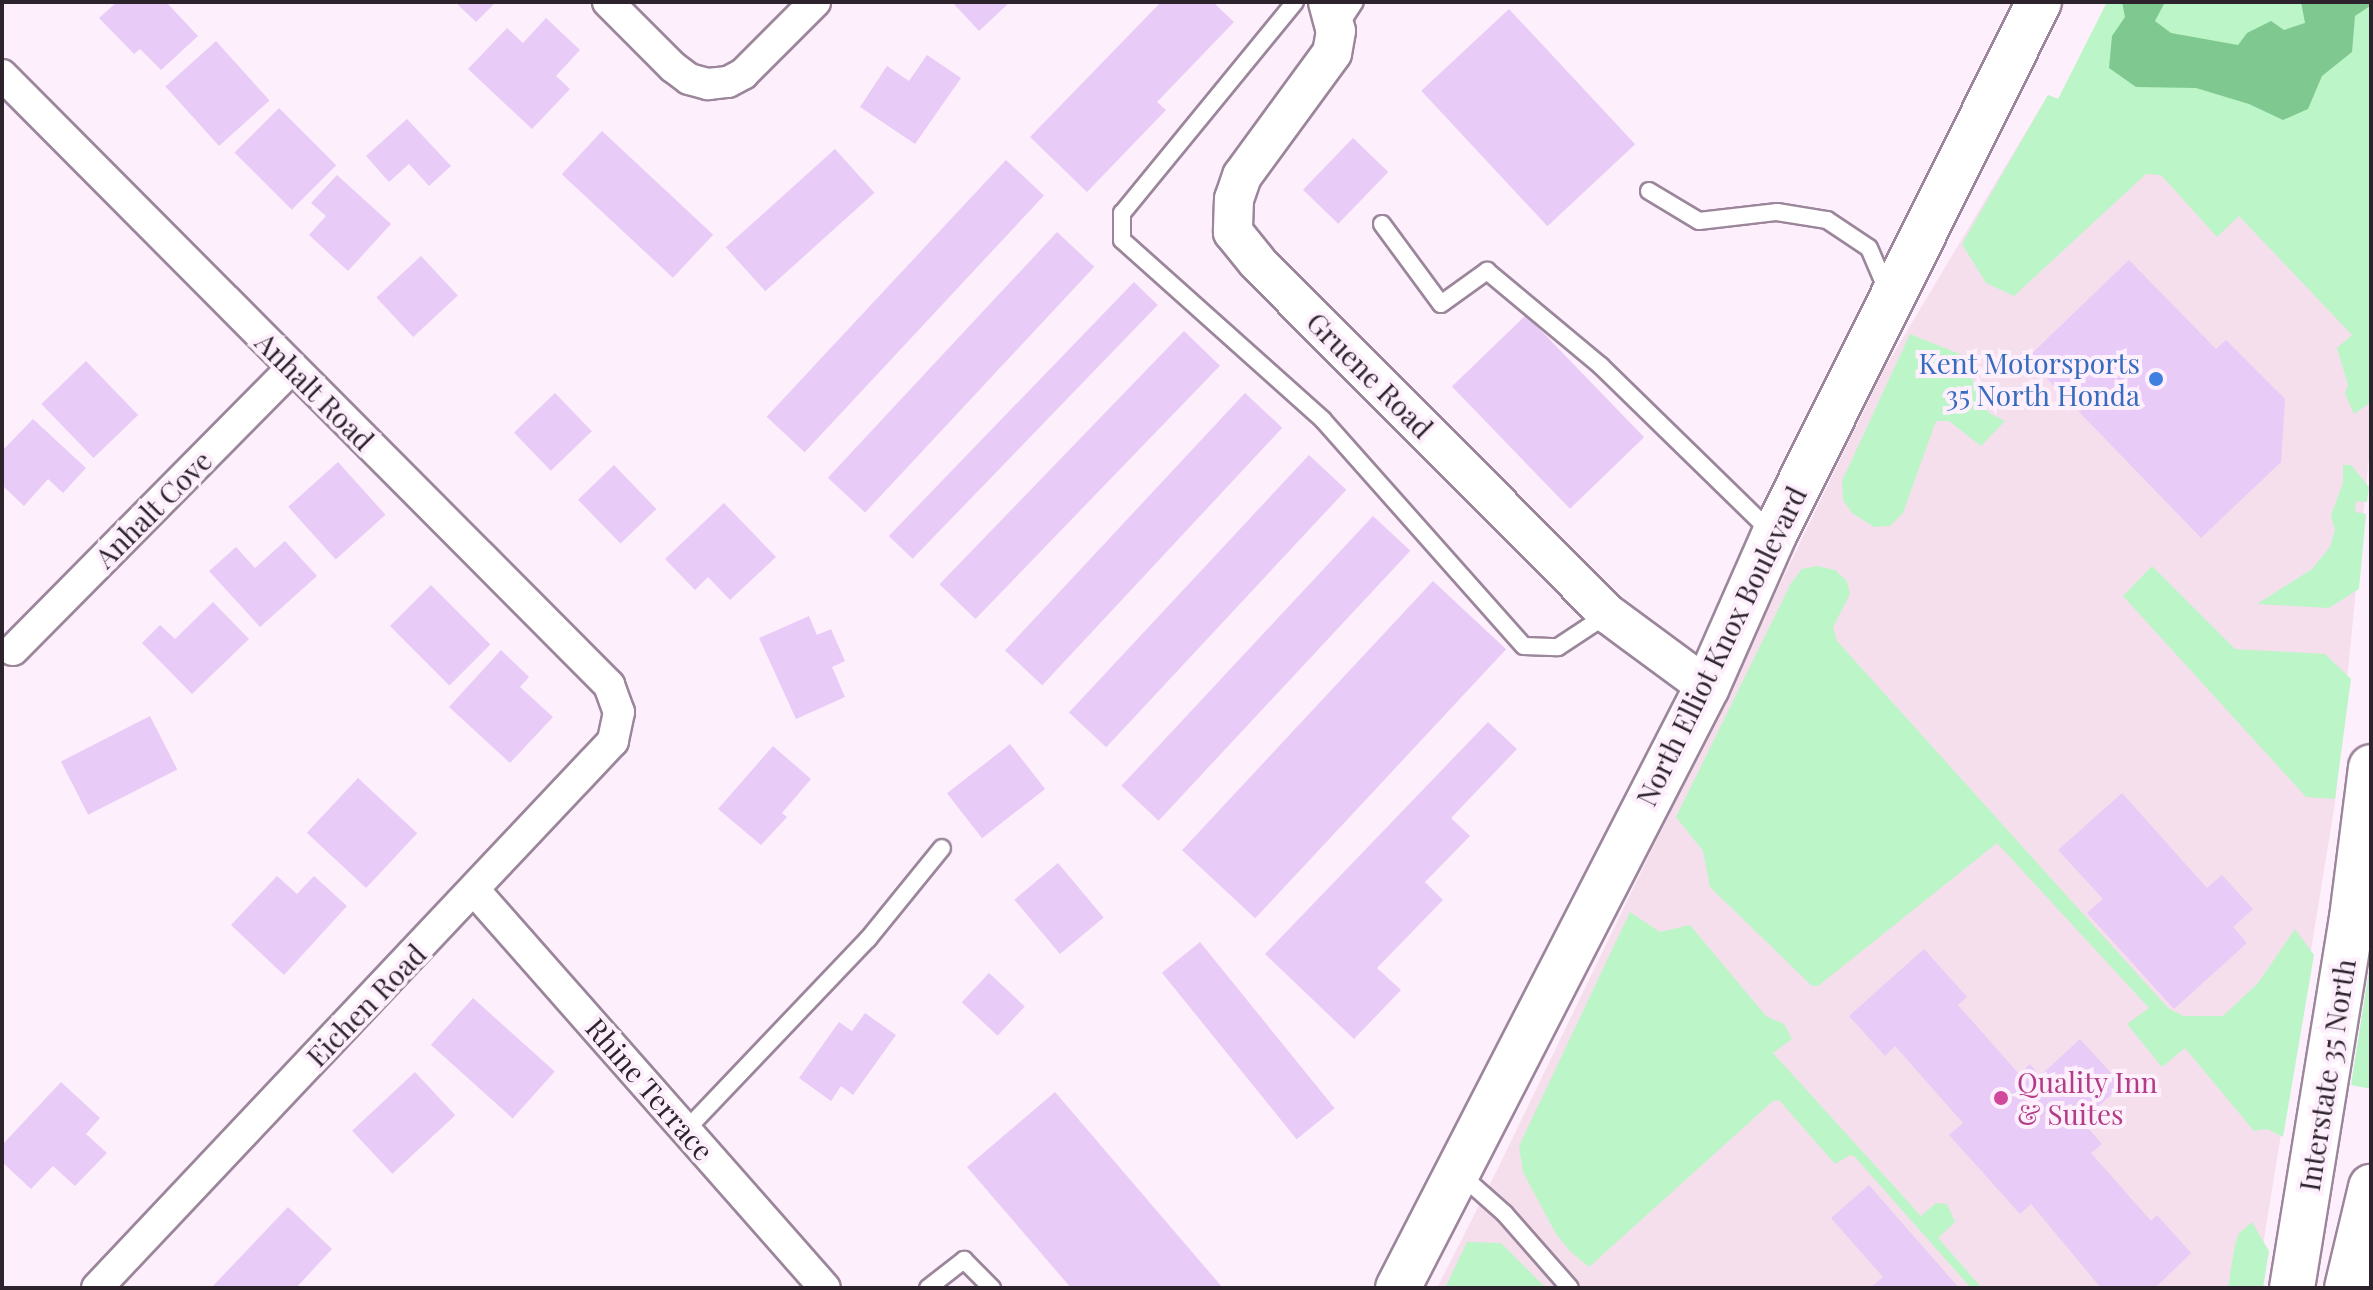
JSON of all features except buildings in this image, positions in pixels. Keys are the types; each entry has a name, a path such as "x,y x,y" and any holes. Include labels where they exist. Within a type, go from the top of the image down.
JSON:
{"main road":[{"name":"North Elliot Knox Boulevard","path":"1398,1288 1707,687 1774,535 2039,2"},
{"name":"Interstate 35 North","path":"2292,1288 2352,918 2371,767"},
{"path":"2347,1288 2371,1187"}],"street":[{"path":"608,2 673,67 689,79 708,84 728,82 743,74 815,2"},
{"name":"Gruene Road","path":"1340,12 1332,53 1242,176 1234,199 1233,232 1257,262 1608,614 1707,687"},
{"name":"Anhalt Road","path":"2,75 609,685 619,712"},
{"name":"Anhalt Cove","path":"13,650 292,368"},
{"name":"Eichen Road","path":"97,1288 475,891 613,741 619,712"},
{"name":"Rhine Terrace","path":"475,891 825,1288"}],"lane":[{"path":"1295,2 1122,213 1122,240 1323,420 1524,646 1558,647 1608,614"},
{"path":"1649,191 1699,221 1777,212 1827,220 1869,248 1891,298"},
{"path":"1382,224 1441,304 1487,271 1601,366 1774,535"},
{"path":"686,1130 868,939 942,848"},
{"path":"1456,1171 1505,1214 1570,1288"},
{"path":"928,1288 964,1260 992,1288"}],"shaded area":[{"path":"2048,95 2371,223 2371,437 2335,803 2256,1288 1437,1288 1883,371"}],"green space":[{"path":"2107,2 2371,2 2371,402 2354,414 2345,394 2348,385 2337,348 2352,335 2239,216 2217,237 2161,175 2146,174 2014,296 1986,283 1962,244 2048,95 2058,99"},
{"path":"2122,2 2165,2 2155,21 2171,33 2238,45 2247,33 2271,21 2284,30 2305,23 2301,2 2369,2 2370,6 2355,16 2352,52 2322,76 2308,109 2283,120 2249,104 2196,88 2136,87 2109,68 2112,36 2125,17"},
{"path":"1910,334 1972,359 1970,375 1989,413 2005,421 1981,446 1949,421 1936,421 1903,513 1890,526 1874,527 1852,513 1843,500 1842,481"},
{"path":"2343,465 2351,465 2369,487 2367,502 2356,501 2355,512 2366,514 2359,589 2329,608 2257,604 2312,569 2330,547 2335,530 2331,515 2343,483"},
{"path":"1817,566 1835,570 1847,581 1850,594 1833,627 1837,641 2168,1008 2183,1016 2223,1016 2258,983 2295,929 2314,955 2283,1137 2267,1129 2254,1131 2185,1048 2162,1067 2127,1024 2149,1008 1997,843 1818,986 1812,986 1710,887 1703,851 1676,817 1791,583 1802,569"},
{"path":"2152,566 2235,649 2325,654 2351,679 2335,799 2306,797 2123,596"},
{"path":"1630,912 1660,932 1690,925 1766,1016 1784,1024 1792,1039 1773,1053 1921,1216 1936,1203 1947,1204 1955,1222 1938,1238 1982,1288 1971,1288 1855,1157 1850,1155 1835,1164 1779,1100 1773,1101 1589,1267 1571,1252 1556,1234 1523,1172 1519,1146"},
{"path":"2371,958 2371,1089 2351,1085"},
{"path":"2252,1222 2269,1251 2263,1288 2228,1288 2239,1233"},
{"path":"1467,1242 1501,1243 1546,1288 1445,1288"}],"place":[{"name":"Kent Motorsports 35 North Honda","path":"2156,379"},
{"name":"Quality Inn & Suites","path":"2001,1098"}]}
